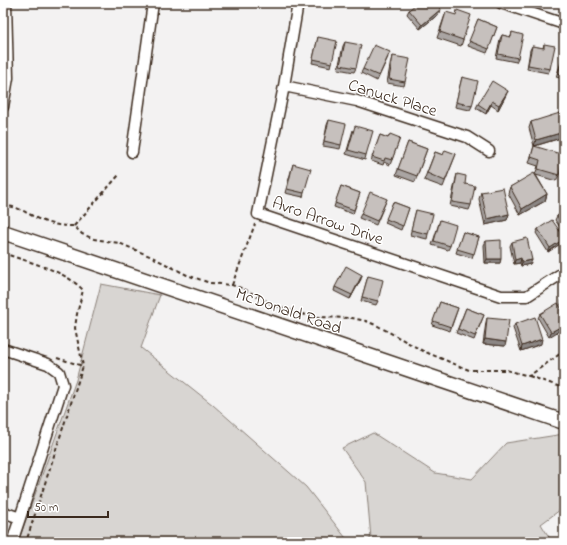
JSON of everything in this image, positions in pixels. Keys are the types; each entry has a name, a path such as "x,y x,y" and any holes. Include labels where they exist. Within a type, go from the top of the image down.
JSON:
{"street":[{"path":"3,107 8,78 6,3"},
{"path":"132,152 153,3"},
{"name":"Avro Arrow Drive","path":"298,3 284,86 258,214 501,296 527,296 564,272"},
{"path":"501,3 564,24"},
{"name":"Canuck Place","path":"284,86 357,101 467,137 489,151"},
{"name":"McDonald Road","path":"3,232 564,422"},
{"path":"3,349 48,364 59,372 63,385 12,542"},
{"path":"3,512 20,518"}],"path":[{"path":"74,226 119,175"},
{"path":"3,207 16,207 40,220 57,226 74,226 82,234 119,243 152,257 187,275 210,283 232,285 244,289 272,304 298,313 314,317 352,318 366,321 423,351 469,370 506,370 564,388"},
{"path":"232,285 258,214"},
{"path":"529,376 564,350"},
{"path":"54,357 83,366"}],"shaded area":[{"path":"101,284 160,295 141,348 213,405 306,487 349,542 18,542 76,380"},
{"path":"373,433 435,473 472,479 506,443 564,434 564,507 541,524 552,542 364,542 371,538 366,482 342,448"}],"building":[{"path":"417,3 436,3 441,9 422,25 409,10"},
{"path":"457,10 471,15 463,40 440,32 446,12 456,15"},
{"path":"478,19 497,27 489,49 469,41"},
{"path":"512,32 523,35 518,58 498,54 502,35 511,37"},
{"path":"318,37 337,41 332,63 313,59"},
{"path":"345,42 361,45 356,68 340,65"},
{"path":"544,44 555,46 550,69 528,65 532,46 544,48"},
{"path":"374,45 390,52 379,76 363,69"},
{"path":"564,54 564,75 558,73"},
{"path":"393,56 410,59 405,82 389,79"},
{"path":"462,77 478,81 472,106 456,102"},
{"path":"492,81 508,91 499,105 492,101 487,110 478,104"},
{"path":"563,112 564,132 536,140 531,122"},
{"path":"329,120 346,124 341,145 324,141"},
{"path":"355,126 373,131 366,155 348,150"},
{"path":"390,134 400,138 392,160 385,158 384,161 372,157 380,135 388,138"},
{"path":"408,142 427,149 417,176 398,169"},
{"path":"534,146 564,155 559,175 538,169 540,160 531,157"},
{"path":"445,150 456,154 445,181 427,173 435,152 443,155"},
{"path":"293,164 311,169 304,193 287,189"},
{"path":"534,173 547,194 522,209 510,187"},
{"path":"457,174 466,176 465,184 475,186 471,205 452,202"},
{"path":"341,186 360,193 354,210 335,203"},
{"path":"503,188 509,214 487,219 481,192"},
{"path":"370,192 387,199 377,221 361,214"},
{"path":"393,202 409,208 403,226 386,219"},
{"path":"416,210 433,214 428,234 411,230"},
{"path":"564,211 564,226 557,216"},
{"path":"440,220 456,225 450,246 434,241"},
{"path":"552,220 564,239 550,248 538,229"},
{"path":"463,232 479,237 474,254 457,249"},
{"path":"527,238 532,260 522,262 521,258 515,260 512,242"},
{"path":"501,240 501,259 487,259 486,241"},
{"path":"346,266 362,275 352,295 335,287"},
{"path":"368,276 383,280 378,301 362,297"},
{"path":"440,302 458,308 451,327 433,321"},
{"path":"558,303 564,313 564,325 551,332 540,314"},
{"path":"466,308 484,315 475,336 458,329"},
{"path":"535,317 542,339 522,346 515,324"},
{"path":"487,318 509,320 506,342 485,339"}]}
